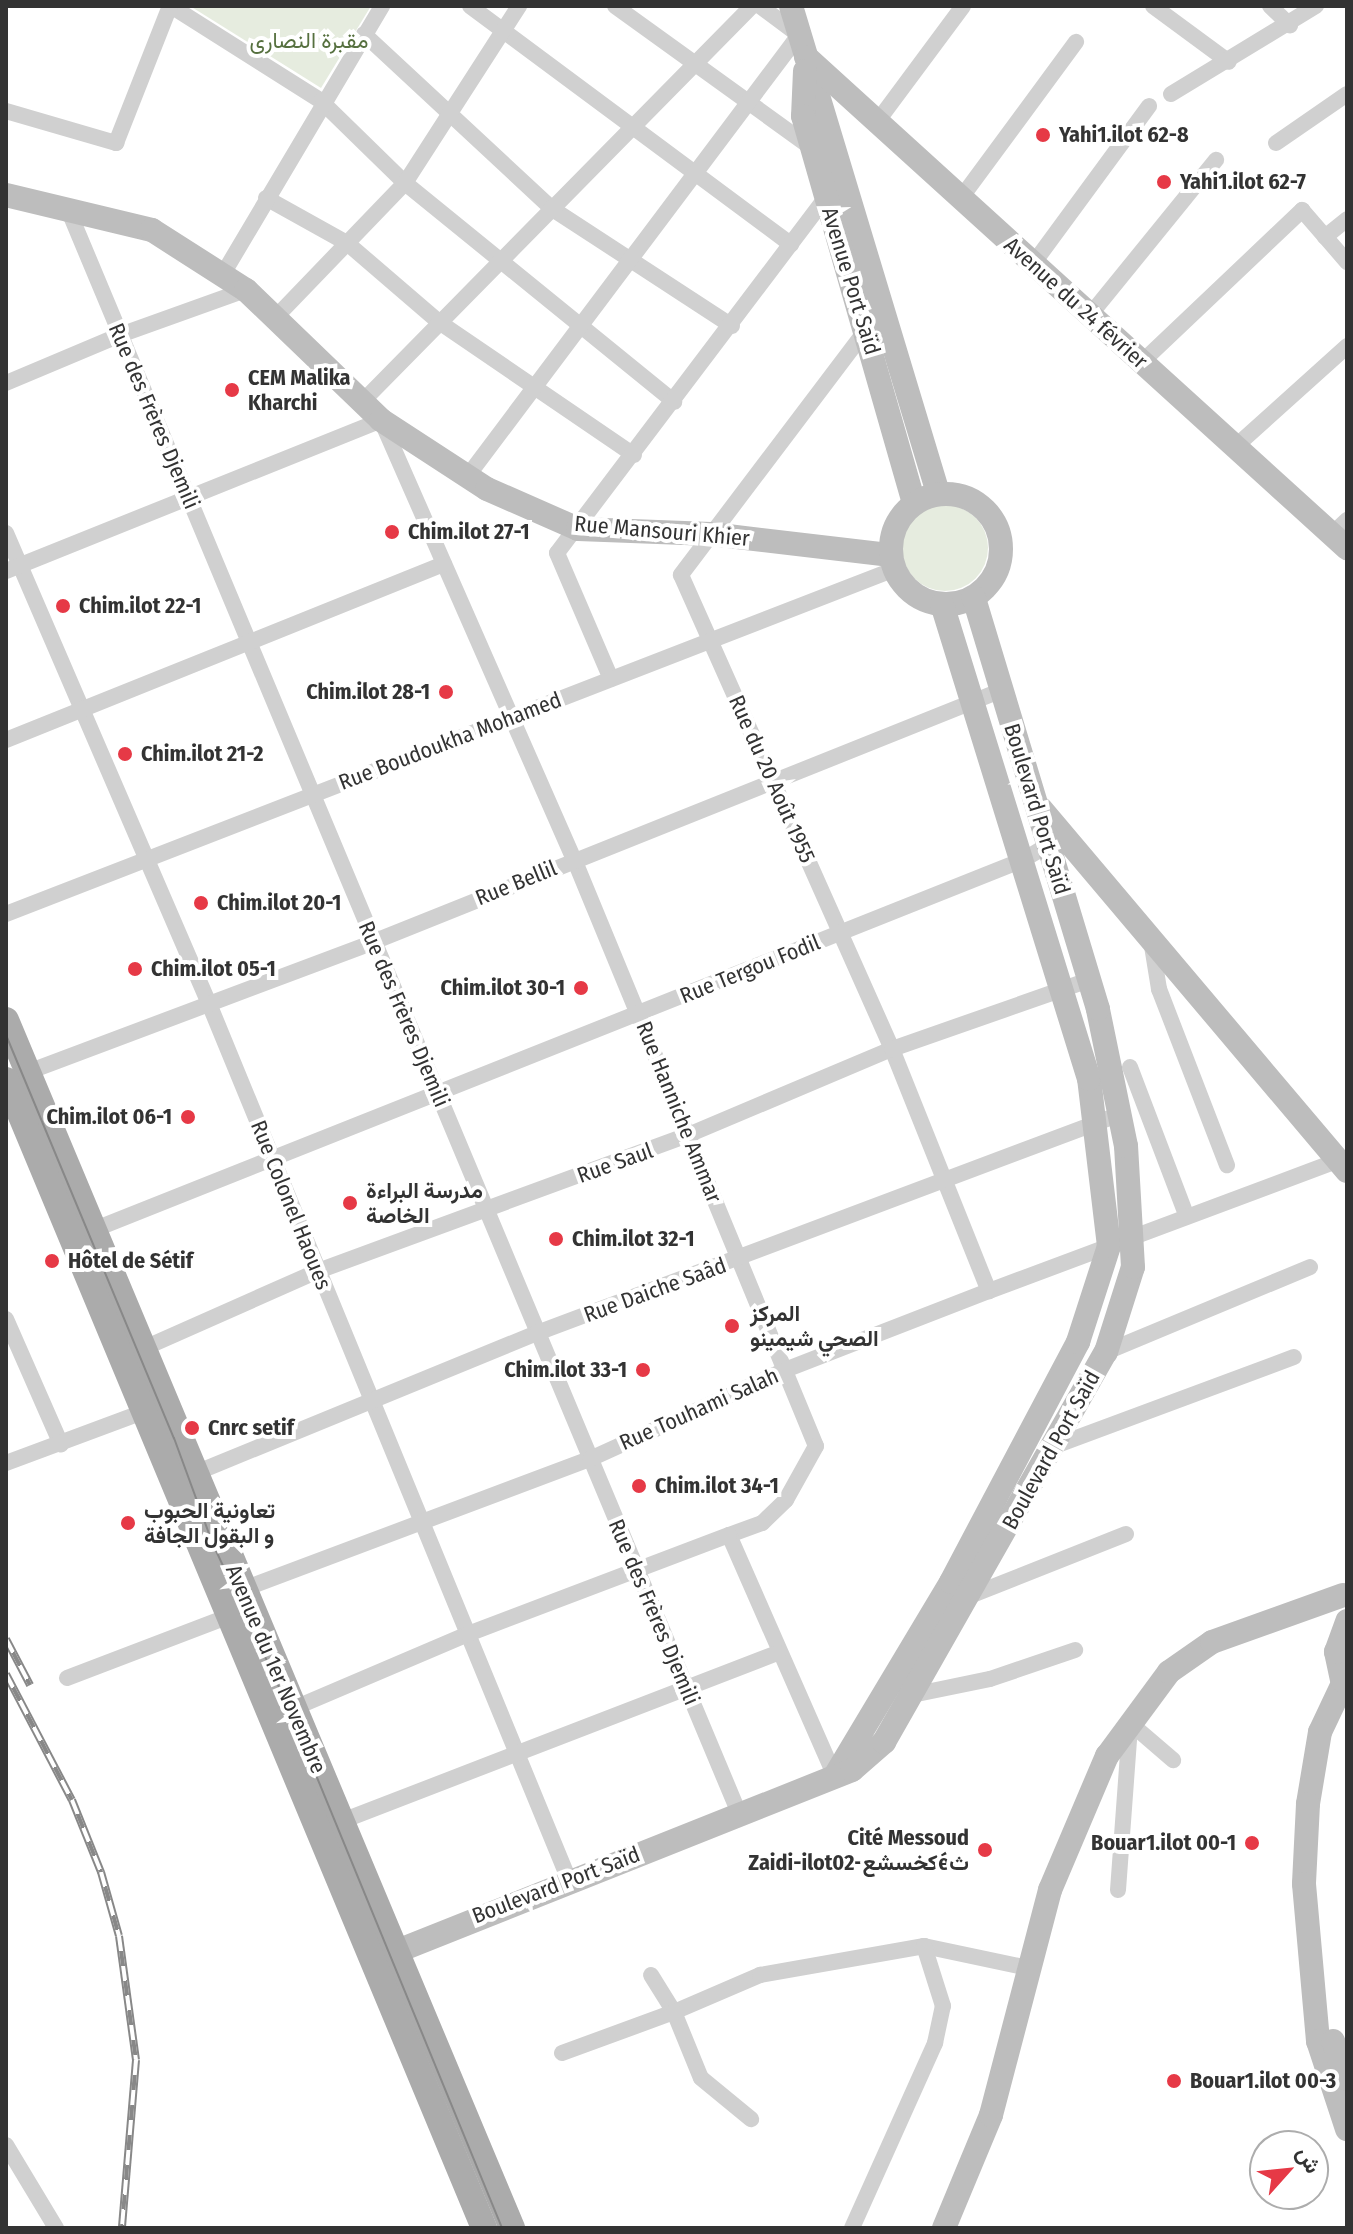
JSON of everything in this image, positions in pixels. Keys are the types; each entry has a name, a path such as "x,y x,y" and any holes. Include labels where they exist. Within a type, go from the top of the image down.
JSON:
{"main road":[{"name":"Avenue Port Saïd","path":"791,6 867,329 914,503"},
{"name":"Avenue Port Saïd","path":"802,46 803,116 812,148 834,187 883,309 938,493"},
{"name":"Avenue du 24 février","path":"802,46 877,122 1235,447 1342,534"},
{"name":"Rue Mansouri Khier","path":"6,195 70,214 152,230 246,290 381,420 467,477 578,529 711,534 893,562"},
{"path":"938,493 980,504 998,528 1001,557 996,573 974,597 942,604 914,593 893,562 896,526 914,503 938,493"},
{"name":"Boulevard Port Saïd","path":"386,1955 852,1770 884,1742 1106,1352 1133,1267 1133,1237 1120,1114 1089,980 974,597"},
{"path":"835,1776 932,1615 1078,1342 1109,1246 1095,1123 1065,989 942,604"},
{"path":"1035,801 1342,1166"},
{"name":"Avenue du 1er Novembre","path":"6,1020 12,1080 227,1617 512,2228"},
{"name":"Avenue du 1er Novembre","path":"12,1080 93,1230 241,1590 342,1821 386,1955 484,2228"},
{"path":"944,2228 991,2115 1028,1968 1081,1810 1107,1756 1169,1672 1212,1642 1346,1597"},
{"path":"1347,1621 1336,1652 1344,1677 1320,1732 1308,1804 1304,1884 1310,1979 1318,2041 1347,2129"},
{"path":"1310,1979 1347,2079"}],"street":[{"path":"6,111 116,143 170,6 321,101 405,183 581,323 674,402"},
{"path":"223,274 321,101 382,6"},
{"path":"470,6 635,123 694,172 791,244"},
{"path":"275,318 405,183 519,6"},
{"path":"615,6 812,148"},
{"path":"362,402 752,6"},
{"path":"467,477 694,172 748,103 802,46 760,6"},
{"path":"877,122 963,6"},
{"path":"1153,6 1229,62"},
{"path":"1270,6 1290,25"},
{"path":"1171,94 1290,25 1316,6"},
{"path":"364,34 551,208 732,326"},
{"path":"961,198 1076,42"},
{"path":"1276,143 1347,94"},
{"path":"1033,264 1149,106"},
{"path":"1090,315 1216,160"},
{"path":"611,679 557,553 732,326 834,187"},
{"path":"266,198 347,243 439,322 634,455"},
{"path":"1142,362 1302,210 1347,262"},
{"name":"Rue des Frères Djemili","path":"70,214 739,1813"},
{"path":"1325,237 1347,219"},
{"path":"6,383 120,335 246,290"},
{"name":"Rue du 20 Août 1955","path":"883,309 681,575 712,639 772,784 948,1179 989,1291"},
{"path":"1235,447 1347,346"},
{"path":"13,568 381,420"},
{"name":"Rue Hanniche Ammar","path":"381,420 574,859 816,1446 786,1500 762,1523 729,1535"},
{"name":"Rue Colonel Haoues","path":"6,533 13,568 81,708 210,1006 569,1880"},
{"name":"Rue Boudoukha Mohamed","path":"6,914 712,639 893,562"},
{"path":"6,740 444,564"},
{"name":"Rue Bellil","path":"12,1080 373,942 1002,690"},
{"name":"Rue Tergou Fodil","path":"93,1230 1023,860 1048,845"},
{"path":"1151,938 1159,989 1227,1165"},
{"name":"Rue Saul","path":"142,1349 318,1271 688,1135 892,1049 1089,980"},
{"path":"1130,1067 1187,1217"},
{"name":"Rue Daiche Saâd","path":"193,1474 537,1333 1120,1114"},
{"name":"Rue Touhami Salah","path":"241,1590 590,1459 785,1370 989,1291 1187,1217 1342,1166"},
{"path":"1106,1352 1310,1267"},
{"path":"6,1319 61,1444"},
{"path":"1052,1447 1294,1357"},
{"path":"6,1463 146,1411"},
{"path":"932,1615 968,1596 1126,1534"},
{"path":"292,1709 468,1634 729,1535 778,1653 835,1776"},
{"path":"67,1678 227,1617"},
{"path":"912,1695 990,1679 1075,1650"},
{"path":"342,1821 778,1653"},
{"path":"1130,1723 1173,1760"},
{"path":"1118,1890 1130,1723"},
{"path":"852,2228 935,2043 943,2006 924,1946"},
{"path":"562,2053 674,2012 760,1975 924,1946 1028,1968"},
{"path":"651,1975 674,2012 701,2078 751,2119"},
{"path":"6,2145 56,2228"}],"green space":[{"name":"مقبرة النصارى","path":"190,6 371,6 321,88"},
{"path":"945,505 969,512 981,524 988,548 981,572 969,584 945,591 921,584 909,572 902,548 909,524 921,512"}],"tram line":[{"path":"6,1035 174,1438 212,1542 286,1702 502,2228"}],"railway":[{"path":"6,1639 30,1685"},
{"path":"6,1674 72,1800 101,1872 119,1936 136,2060 122,2228"}],"place":[{"name":"Yahi1.ilot 62-8","path":"1043,135"},
{"name":"Yahi1.ilot 62-7","path":"1164,182"},
{"name":"CEM Malika Kharchi","path":"232,390"},
{"name":"Chim.ilot 27-1","path":"392,532"},
{"name":"Chim.ilot 22-1","path":"63,606"},
{"name":"Chim.ilot 28-1","path":"446,692"},
{"name":"Chim.ilot 21-2","path":"125,754"},
{"name":"Chim.ilot 20-1","path":"201,903"},
{"name":"Chim.ilot 05-1","path":"135,969"},
{"name":"Chim.ilot 30-1","path":"581,988"},
{"name":"Chim.ilot 06-1","path":"188,1117"},
{"name":"مدرسة البراءة الخاصة","path":"350,1203"},
{"name":"Chim.ilot 32-1","path":"556,1239"},
{"name":"Hôtel de Sétif","path":"52,1261"},
{"name":"المركز الصحي شيمينو","path":"732,1326"},
{"name":"Chim.ilot 33-1","path":"643,1370"},
{"name":"Cnrc setif","path":"192,1428"},
{"name":"Chim.ilot 34-1","path":"639,1486"},
{"name":"تعاونية الحبوب و البقول الجافة","path":"128,1523"},
{"name":"Bouar1.ilot 00-1","path":"1252,1843"},
{"name":"Cité Messoud Zaidi-ilot02-كخسشعéث","path":"985,1850"},
{"name":"Bouar1.ilot 00-3","path":"1174,2081"}]}
